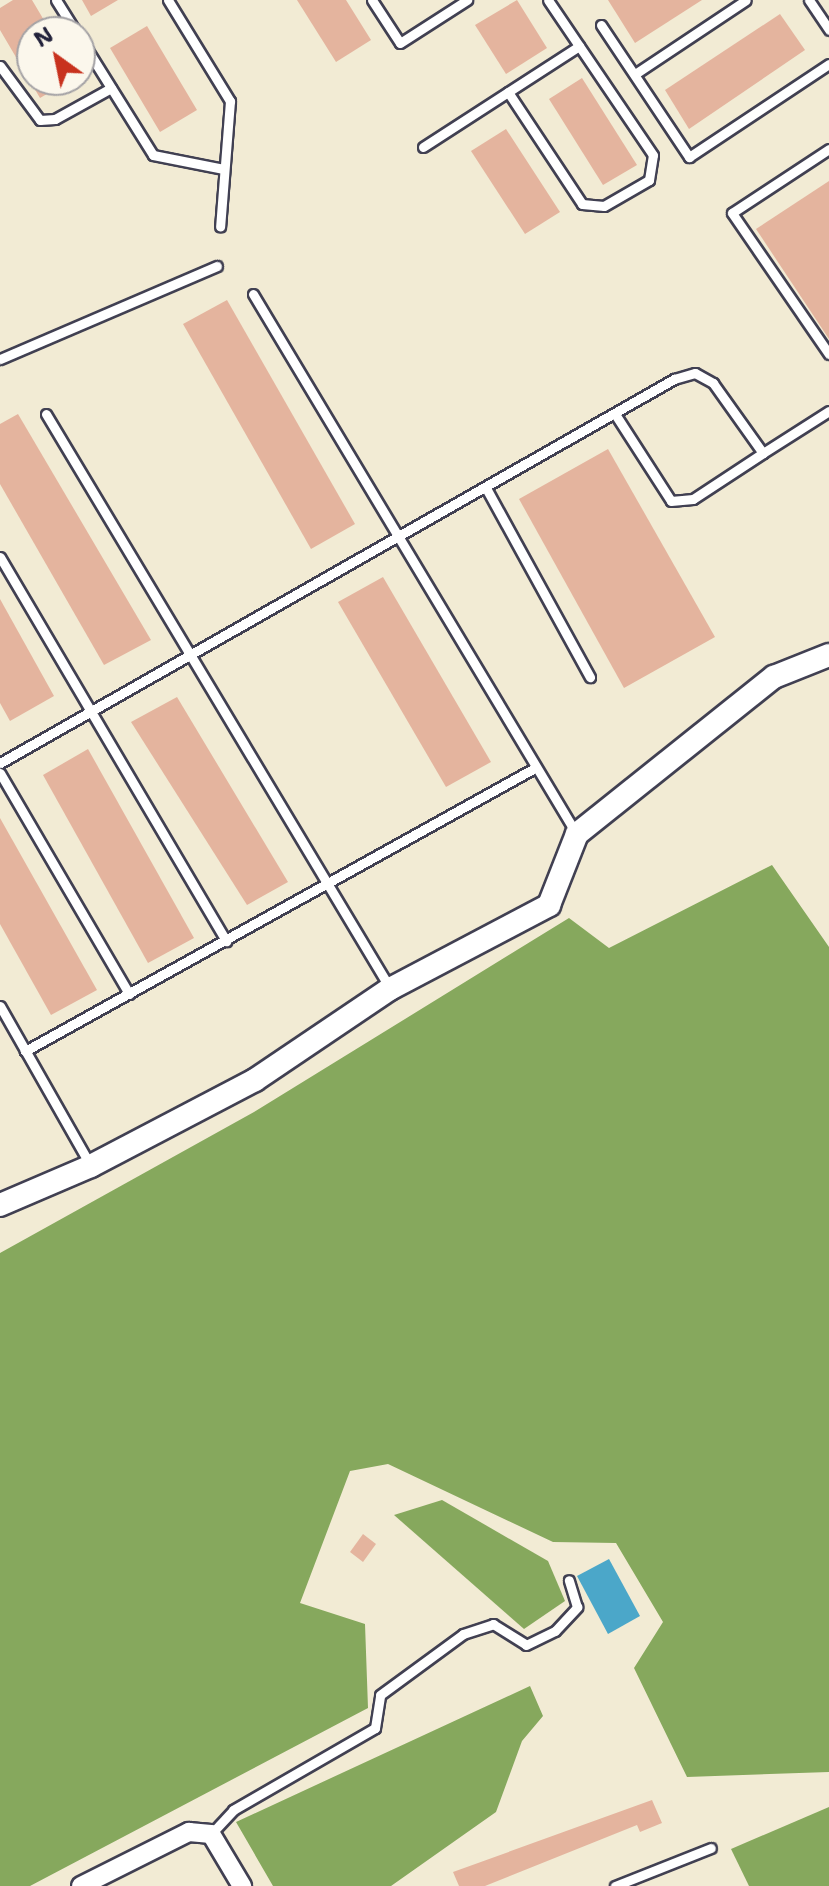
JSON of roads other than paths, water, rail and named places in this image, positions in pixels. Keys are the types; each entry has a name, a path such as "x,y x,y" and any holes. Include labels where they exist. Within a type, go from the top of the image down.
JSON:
{"street":[{"path":"0,1205 91,1166 255,1080 390,989 549,905 577,834 774,677 829,655"},
{"path":"81,1886 189,1832 211,1834 242,1886"}],"lane":[{"path":"168,0 230,101 220,227"},
{"path":"372,0 400,43 467,0"},
{"path":"508,92 582,204 604,206 649,180 653,155 548,0"},
{"path":"635,74 746,0"},
{"path":"809,0 829,30"},
{"path":"601,25 689,157 829,64"},
{"path":"423,147 579,46"},
{"path":"96,64 153,155 224,169"},
{"path":"0,66 40,120 55,119 111,88"},
{"path":"829,149 732,213 829,354"},
{"path":"0,359 217,266"},
{"path":"253,294 533,769 577,834"},
{"path":"0,763 615,414 695,373 713,383 763,453"},
{"path":"615,414 671,501 693,499 829,411"},
{"path":"46,414 326,888 390,989"},
{"path":"486,488 590,677"},
{"path":"0,557 89,713 226,941"},
{"path":"25,1051 326,888 533,769"},
{"path":"0,773 129,994"},
{"path":"0,1006 91,1166"},
{"path":"211,1834 233,1810 375,1728 380,1695 463,1634 493,1624 526,1645 555,1631 577,1607 569,1580"},
{"path":"615,1886 711,1848"}],"water":[{"path":"609,1559 640,1616 608,1634 577,1576"}]}
